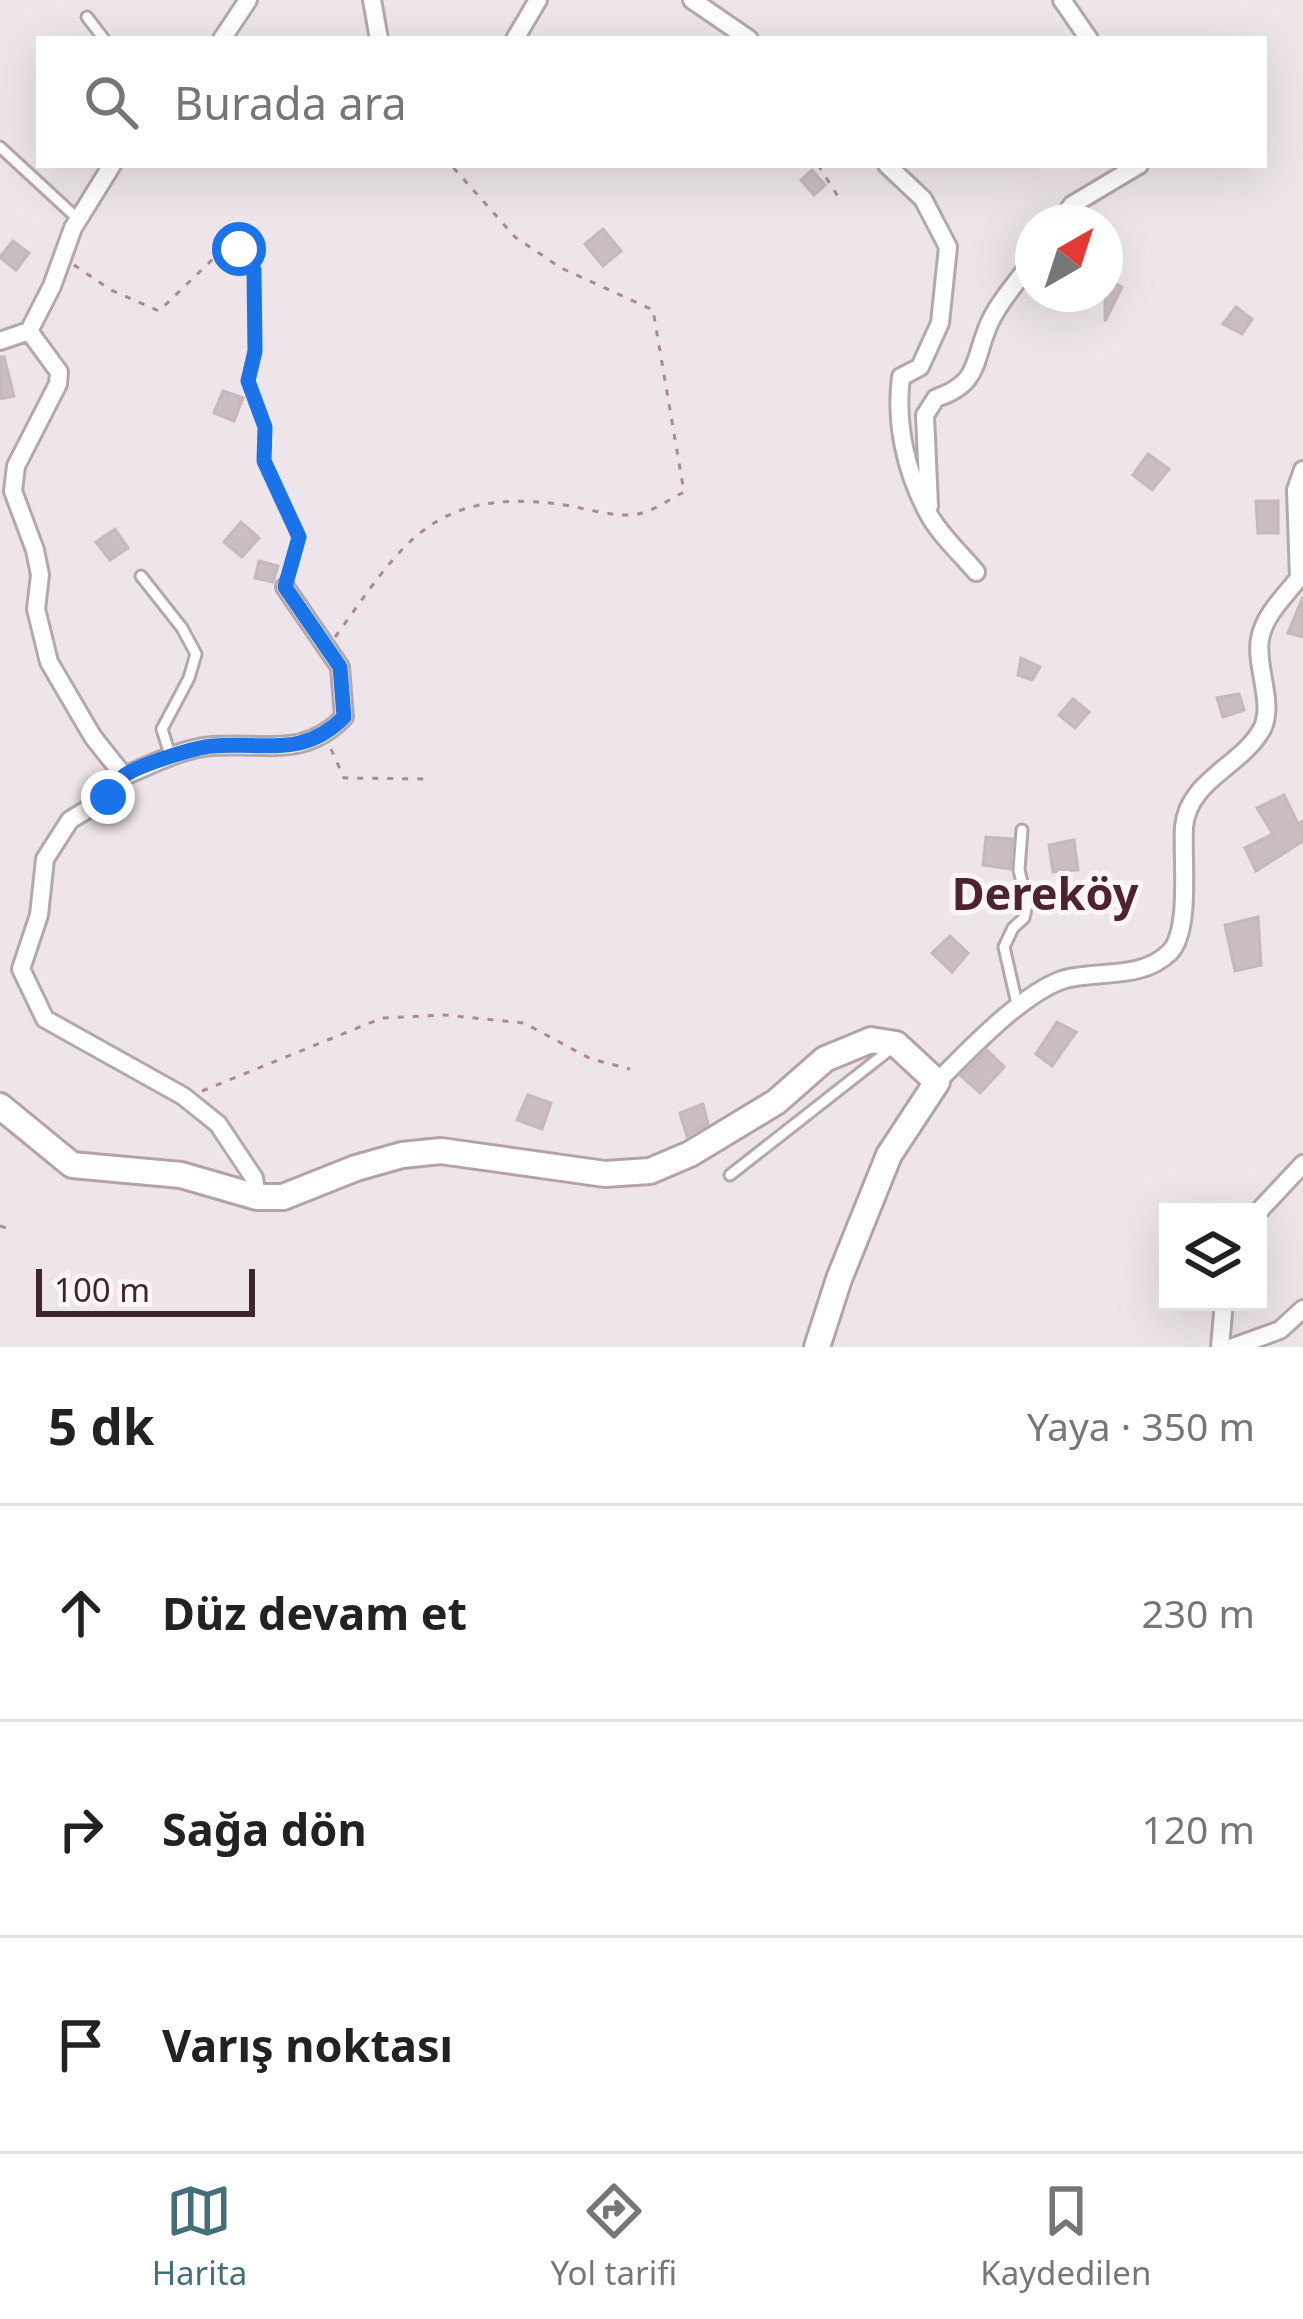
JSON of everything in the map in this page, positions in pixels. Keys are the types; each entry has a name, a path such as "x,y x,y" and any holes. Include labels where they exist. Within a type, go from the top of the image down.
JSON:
{"street":[{"path":"224,36 248,0"},
{"path":"373,0 379,36"},
{"path":"517,36 538,0"},
{"path":"692,0 745,36"},
{"path":"1062,0 1087,36"},
{"path":"0,341 29,331 78,219 110,168"},
{"path":"890,168 923,199 948,247 940,323 920,367 901,377 896,411 929,517 976,572"},
{"path":"1074,204 1134,168"},
{"path":"929,517 925,415 936,398 961,390 968,380 990,320 1015,285"},
{"path":"29,331 59,372 58,384 16,466 13,491 40,575 36,609 50,662 93,737 124,776"},
{"path":"817,1347 889,1155 937,1082 996,1022 1063,980 1148,966 1171,951 1183,929 1185,819 1208,780 1249,749 1265,723 1259,640 1270,614 1299,578 1296,490 1303,470"},
{"path":"257,1197 254,1178 218,1124 183,1096 45,1019 21,969 39,915 44,859 70,820 108,797 124,776 208,746 298,745 326,736 344,717 340,667 285,587"},
{"path":"0,1106 72,1165 182,1175 257,1197 283,1197 356,1168 441,1150 605,1174 650,1171 690,1154 776,1102 825,1059 872,1040 896,1044 937,1082"},
{"path":"1266,1203 1303,1164"},
{"path":"1233,1347 1280,1330 1303,1310"},
{"path":"1220,1347 1223,1311"}],"lane":[{"path":"87,17 102,36"},
{"path":"0,147 78,219"},
{"path":"141,576 196,654 162,729 171,758"},
{"path":"1018,1009 1004,947 1024,918 1027,903 1018,870 1022,830"},
{"path":"730,1174 896,1044"}],"path":[{"path":"328,647 389,562 427,524 490,502 551,503 638,515 684,492 653,310 561,268 515,238 454,168"},
{"path":"820,168 839,198"},
{"path":"63,257 111,290 159,311 216,256 239,249 254,270 255,351 248,381 265,427 264,461 299,537 285,587"},
{"path":"326,736 344,778 432,779"},
{"path":"183,1096 225,1084 382,1018 445,1015 524,1023 591,1059 630,1069"}],"building":[{"path":"812,170 825,185 814,195 801,180"},
{"path":"603,229 621,251 603,266 585,244"},
{"path":"13,241 29,253 16,270 0,257"},
{"path":"1236,307 1252,319 1242,334 1223,324"},
{"path":"0,357 4,357 14,396 0,399"},
{"path":"223,391 243,398 234,421 214,413"},
{"path":"1148,454 1169,469 1152,490 1133,475"},
{"path":"1256,501 1278,501 1278,533 1258,533"},
{"path":"241,522 259,538 242,557 224,542"},
{"path":"115,529 128,548 110,560 96,542"},
{"path":"259,561 278,566 273,582 255,578"},
{"path":"1303,597 1303,637 1288,633"},
{"path":"1021,658 1040,667 1032,680 1018,675"},
{"path":"1239,694 1244,710 1223,717 1217,698"},
{"path":"1073,699 1089,712 1075,728 1059,715"},
{"path":"1284,795 1298,824 1303,821 1303,841 1256,871 1245,848 1273,834 1257,808"},
{"path":"986,837 1012,839 1010,869 983,865"},
{"path":"1074,840 1078,870 1053,872 1049,845"},
{"path":"1258,917 1261,965 1235,971 1225,925"},
{"path":"950,936 968,953 952,972 932,953"},
{"path":"1057,1022 1076,1032 1052,1066 1036,1054"},
{"path":"987,1050 1004,1067 980,1093 961,1076"},
{"path":"528,1095 551,1103 542,1129 517,1120"},
{"path":"703,1104 708,1124 687,1136 680,1113"}],"district":[{"name":"Dereköy","path":"1045,894"}],"route":[{"path":"108,797 124,776 164,760 208,746 298,745 326,736 344,717 340,667 285,587 299,537 264,461 265,427 248,381 255,351 254,270 239,249"}]}
